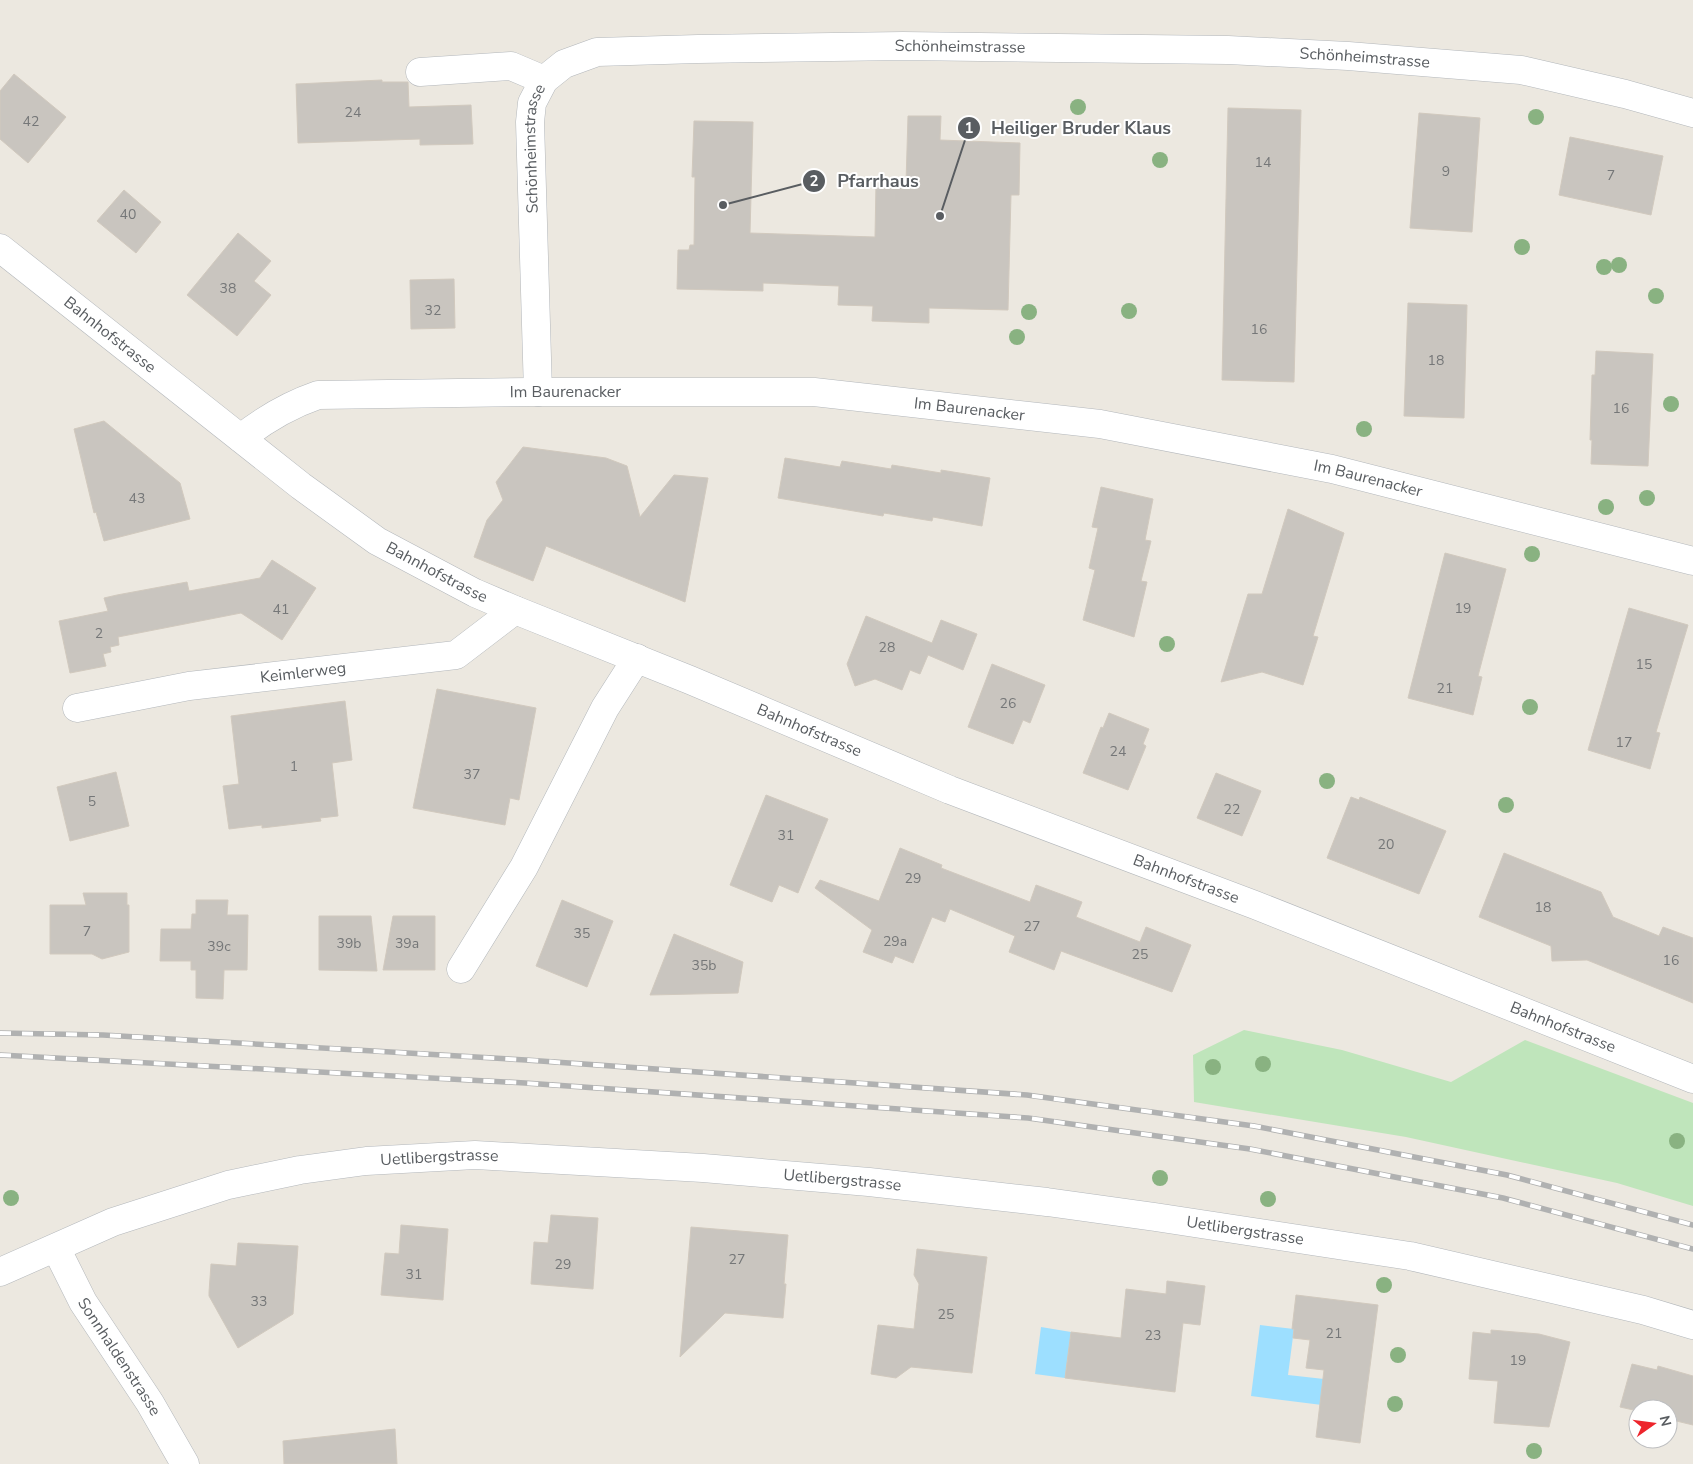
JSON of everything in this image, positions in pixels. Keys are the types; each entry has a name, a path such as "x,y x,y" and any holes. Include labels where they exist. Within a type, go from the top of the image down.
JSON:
{"street":[{"name":"Schönheimstrasse","path":"538,392 530,122 532,103 544,80 564,64 597,52 903,46 1228,50 1348,56 1521,70 1693,112"},
{"path":"420,72 511,66 544,80"},
{"name":"Bahnhofstrasse","path":"0,248 301,486 377,542 475,592 950,790 1255,905 1693,1079"},
{"name":"Im Baurenacker","path":"241,438 270,417 295,403 318,395 538,392 814,392 1100,424 1332,469 1693,561"},
{"name":"Keimlerweg","path":"77,708 189,686 456,655 515,610"},
{"path":"461,969 524,867 605,708 637,658"},
{"name":"Uetlibergstrasse","path":"0,1272 113,1222 228,1185 300,1170 356,1162 474,1155 703,1168 859,1181 1106,1210 1410,1256 1643,1310 1693,1326"},
{"name":"Sonnhaldenstrasse","path":"56,1248 83,1302 150,1403 184,1464"}],"green space":[{"path":"1244,1030 1342,1050 1451,1082 1525,1040 1693,1103 1693,1206 1617,1183 1406,1137 1194,1102 1193,1055"}],"water":[{"path":"1260,1325 1294,1329 1288,1375 1324,1379 1322,1405 1251,1396"},
{"path":"1041,1327 1071,1332 1065,1378 1035,1374"}],"building":[{"path":"14,74 66,117 28,163 0,139 0,91"},
{"path":"382,80 382,82 408,82 409,107 471,105 473,144 420,145 420,139 298,143 296,84"},
{"path":"1228,108 1301,110 1294,382 1222,380"},
{"path":"1419,113 1480,118 1472,232 1410,228"},
{"path":"908,116 941,116 940,140 1020,143 1019,195 1011,195 1008,310 929,308 929,323 872,321 873,306 838,305 839,286 763,283 763,291 677,289 678,250 689,250 690,245 694,245 695,177 692,177 694,121 753,122 750,233 875,237 876,183 906,183"},
{"path":"1570,137 1663,156 1651,215 1559,195"},
{"path":"124,190 161,222 136,253 97,221"},
{"path":"238,233 271,261 254,281 271,295 237,336 187,295"},
{"path":"454,279 455,328 411,329 410,280"},
{"path":"1408,303 1467,305 1464,418 1404,416"},
{"path":"1596,351 1653,354 1648,466 1591,464 1592,375 1595,375"},
{"path":"104,421 180,483 190,519 104,541 96,512 94,513 74,429"},
{"path":"523,447 606,458 627,466 640,517 674,475 708,478 685,602 546,546 533,581 474,557 487,520 503,500 496,482"},
{"path":"785,458 840,467 842,461 891,469 892,465 941,473 941,470 990,478 982,526 933,517 932,521 884,513 883,516 778,498"},
{"path":"1101,487 1153,499 1145,540 1151,541 1141,581 1147,582 1134,637 1083,620 1095,570 1089,568 1098,528 1092,527"},
{"path":"1288,509 1344,533 1313,636 1318,637 1303,685 1262,672 1221,682 1248,594 1262,594"},
{"path":"1445,553 1506,569 1478,676 1482,677 1473,715 1408,698"},
{"path":"272,560 316,588 282,640 241,613 118,637 119,645 110,647 111,652 103,654 106,666 70,673 59,621 108,611 104,598 117,595 187,582 189,591 260,578"},
{"path":"1629,608 1688,625 1656,732 1660,733 1650,769 1588,750"},
{"path":"866,616 932,643 941,620 977,634 963,670 928,655 920,674 910,670 902,690 875,679 855,686 847,664"},
{"path":"992,664 1045,685 1030,723 1023,720 1013,744 968,727"},
{"path":"437,689 536,708 519,800 510,798 505,825 413,808"},
{"path":"345,701 352,760 332,763 338,816 320,818 321,821 262,828 262,825 229,829 223,786 239,784 231,716"},
{"path":"1109,713 1149,729 1143,744 1146,746 1128,790 1083,773 1101,727 1103,728"},
{"path":"116,772 129,826 70,841 57,787"},
{"path":"1216,773 1261,791 1242,836 1197,818"},
{"path":"766,795 828,819 798,893 779,885 772,902 730,885"},
{"path":"1351,797 1359,800 1360,797 1446,831 1419,894 1327,858"},
{"path":"900,848 942,865 941,868 1030,902 1036,885 1082,902 1076,917 1140,942 1146,927 1191,945 1172,992 1061,951 1054,970 1009,952 1015,936 950,909 945,922 932,917 913,963 895,956 892,963 863,952 872,930 815,888 820,880 879,901"},
{"path":"1504,853 1601,892 1613,917 1659,936 1663,927 1693,938 1693,1003 1587,960 1552,961 1551,946 1479,917"},
{"path":"83,893 127,893 127,905 129,905 129,952 102,959 92,954 50,954 50,905 86,905"},
{"path":"196,900 228,900 227,915 248,915 247,970 224,970 223,999 196,998 196,970 191,970 191,961 160,961 161,929 191,929 192,914 196,914"},
{"path":"562,900 613,921 587,987 536,966"},
{"path":"319,916 371,916 377,971 319,970"},
{"path":"393,916 435,916 435,970 383,970"},
{"path":"674,934 743,962 738,993 650,995"},
{"path":"551,1215 598,1218 593,1289 531,1284 534,1242 548,1243"},
{"path":"401,1225 448,1229 443,1300 381,1295 385,1253 399,1254"},
{"path":"691,1227 788,1235 784,1284 786,1284 783,1318 725,1313 680,1357"},
{"path":"238,1243 298,1246 293,1314 238,1348 209,1296 209,1292 211,1264 236,1266"},
{"path":"917,1249 987,1257 972,1373 911,1367 896,1378 871,1374 878,1325 914,1329 919,1284 914,1275"},
{"path":"1167,1281 1205,1286 1200,1325 1183,1323 1175,1392 1065,1378 1071,1332 1121,1338 1126,1289 1166,1294"},
{"path":"1296,1295 1378,1305 1360,1443 1316,1437 1324,1370 1306,1368 1310,1340 1293,1338 1294,1329 1292,1329"},
{"path":"1491,1330 1539,1334 1570,1342 1549,1427 1494,1423 1498,1381 1469,1379 1473,1332 1491,1334"},
{"path":"1632,1364 1657,1370 1658,1366 1693,1376 1693,1425 1678,1421 1678,1399 1628,1399 1628,1409 1620,1407"},
{"path":"395,1429 397,1464 284,1464 283,1441"}],"railway":[{"path":"0,1033 103,1035 526,1060 1027,1095 1254,1126 1507,1175 1693,1225"},
{"path":"0,1055 525,1083 1028,1118 1250,1149 1503,1198 1693,1249"}],"place":[{"name":"Pfarrhaus","path":"723,205"},
{"name":"Heiliger Bruder Klaus","path":"940,216"}]}
